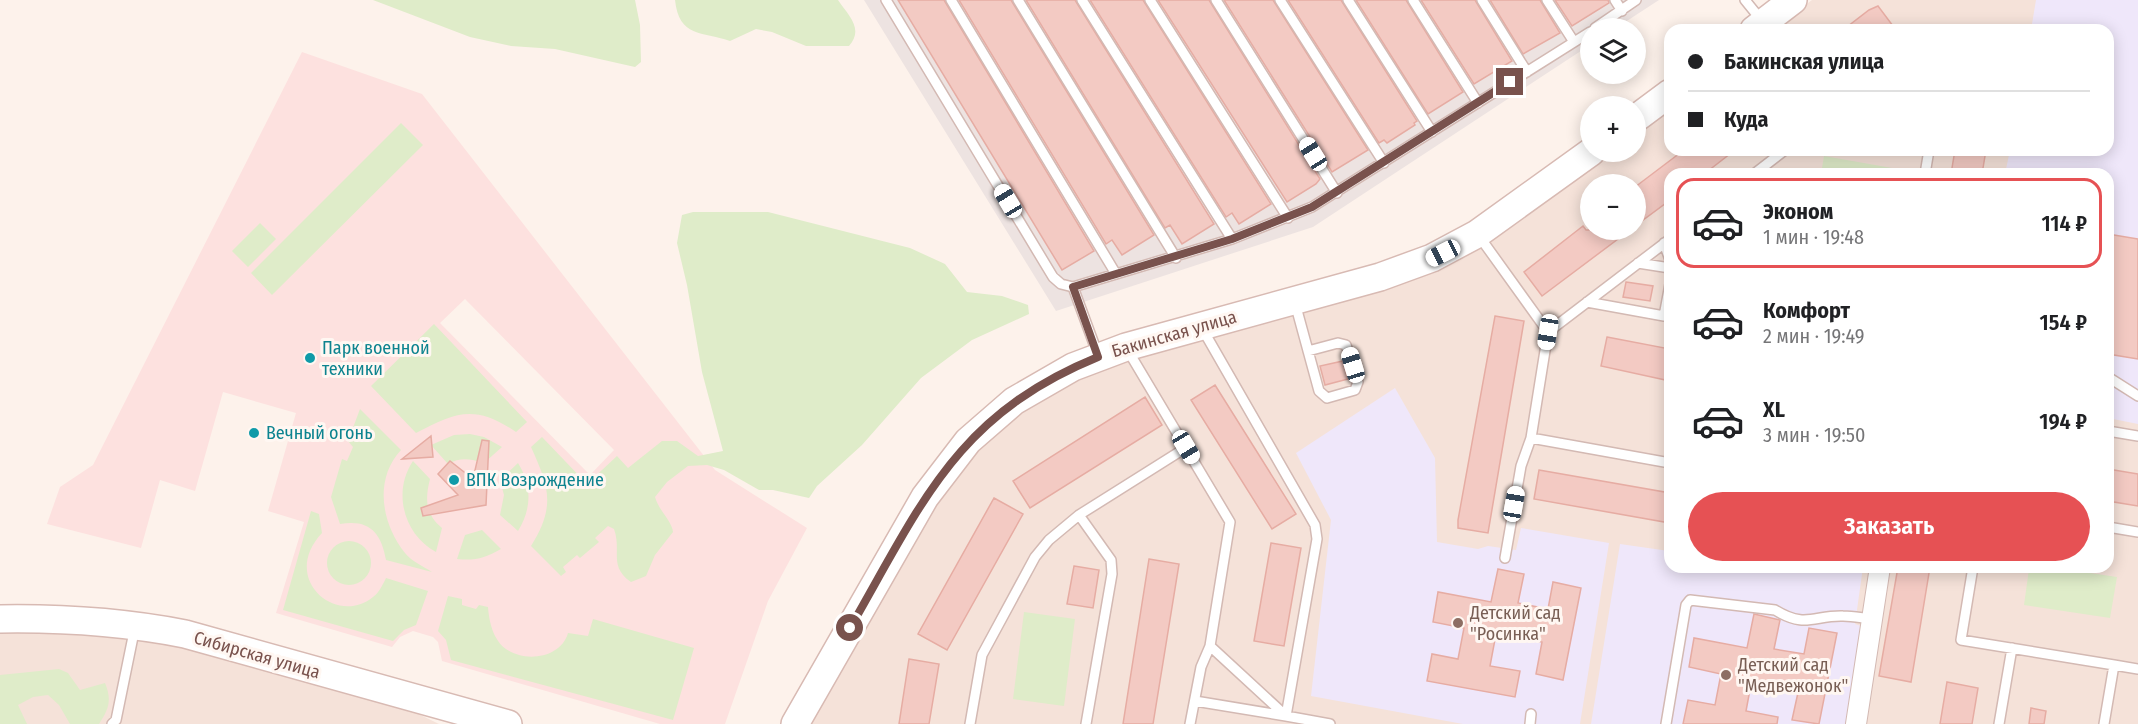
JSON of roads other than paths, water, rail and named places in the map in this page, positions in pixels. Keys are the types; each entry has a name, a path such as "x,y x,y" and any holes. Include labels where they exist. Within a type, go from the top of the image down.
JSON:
{"street":[{"path":"1753,12 1793,0"},
{"path":"1646,111 1664,97"},
{"name":"Бакинская улица","path":"795,724 925,497 968,441 1014,401 1042,382 1126,347 1294,301 1404,269 1432,258 1477,234 1580,160"},
{"path":"1856,724 1879,573"},
{"name":"Сибирская улица","path":"0,619 79,619 136,625 225,644 508,724"}],"lane":[{"path":"886,0 1053,277 1061,285 1073,287 1176,258 1288,218 1338,193 1580,38"},
{"path":"951,0 1116,274"},
{"path":"1018,0 1176,258"},
{"path":"1082,0 1232,239"},
{"path":"1150,0 1288,218"},
{"path":"1216,0 1338,193"},
{"path":"1280,0 1384,162"},
{"path":"1348,0 1432,132"},
{"path":"1413,0 1478,103"},
{"path":"1482,0 1527,72"},
{"path":"1547,0 1574,42"},
{"path":"1615,0 1622,11"},
{"path":"1611,18 1636,0"},
{"path":"1762,168 1777,156"},
{"path":"1477,234 1548,332"},
{"path":"1505,558 1521,466 1531,438 1548,332 1664,243"},
{"path":"1638,263 1664,267"},
{"path":"1073,287 1098,357"},
{"path":"1294,301 1308,351 1321,395 1327,398 1355,390 1358,381 1347,345 1338,343 1308,351"},
{"path":"1587,302 1664,316"},
{"path":"1201,325 1315,525 1317,539 1286,716"},
{"path":"1126,347 1230,522 1210,646 1202,667 1190,724"},
{"path":"2114,381 2138,396"},
{"path":"2114,432 2138,436"},
{"path":"1531,438 1664,462"},
{"path":"970,724 982,655 1035,557 1049,540 1079,515 1186,447"},
{"path":"1079,515 1111,560 1112,574 1086,724"},
{"path":"2114,528 2138,532"},
{"path":"1972,573 1961,640 2138,669"},
{"path":"1666,724 1686,605 1689,600 1774,610 1786,617 1811,621 1843,615 1872,619"},
{"path":"114,723 136,625"},
{"path":"1210,646 1286,716"},
{"path":"1999,724 2012,648"},
{"path":"2104,724 2114,665"},
{"path":"1195,701 1330,724"},
{"path":"1530,724 1531,714"}],"place":[{"name":"Парк военной техники","path":"310,358"},
{"name":"Вечный огонь","path":"254,433"},
{"name":"ВПК Возрождение","path":"454,480"},
{"name":"Детский сад \"Росинка\"","path":"1458,623"},
{"name":"Детский сад \"Медвежонок\"","path":"1726,675"}]}
